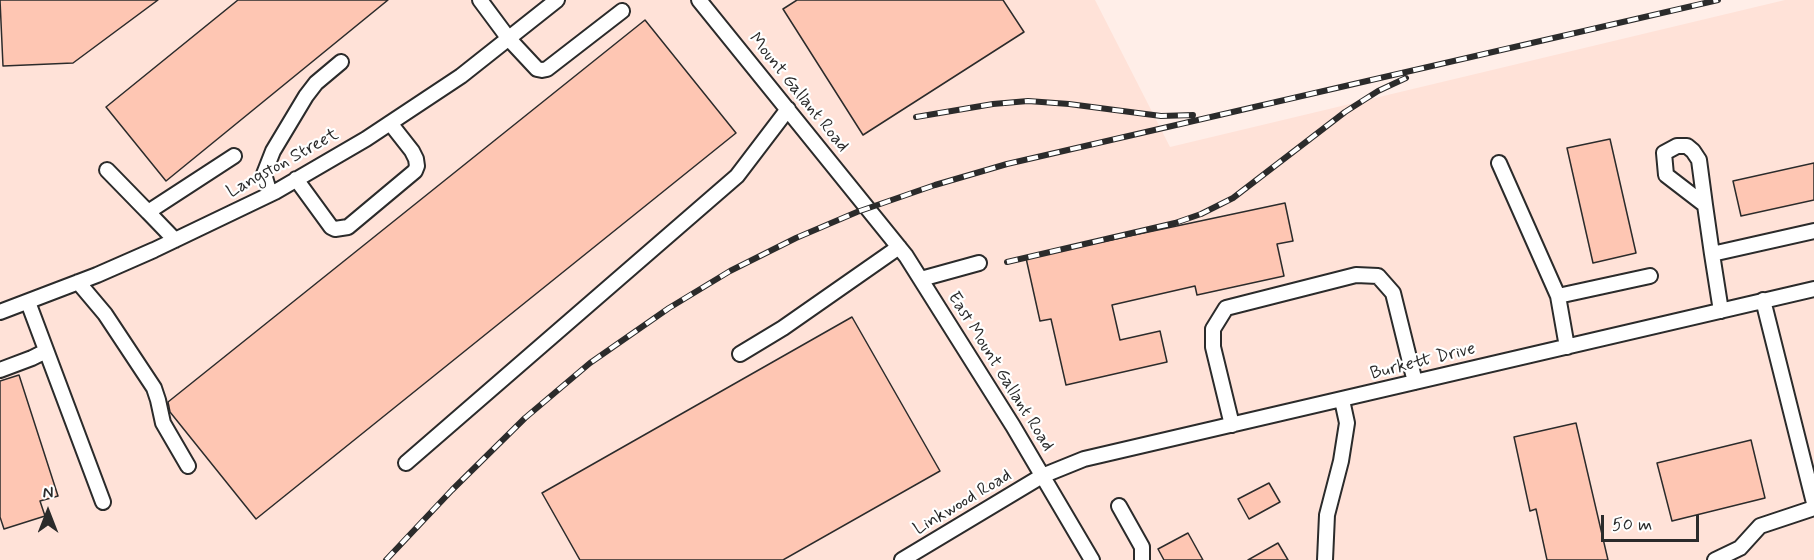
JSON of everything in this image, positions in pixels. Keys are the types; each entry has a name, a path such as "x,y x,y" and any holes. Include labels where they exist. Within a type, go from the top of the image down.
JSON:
{"street":[{"path":"480,0 508,39 537,69 547,69 622,11"},
{"name":"Langston Street","path":"0,312 78,282 175,240 296,180 390,123 461,76 557,0"},
{"name":"Mount Gallant Road","path":"702,1 869,208"},
{"path":"270,194 264,174 273,151 306,96 316,83 341,62"},
{"path":"406,463 738,176 788,109"},
{"path":"296,180 331,226 335,229 348,227 415,171 417,159 390,123"},
{"path":"148,212 234,156"},
{"path":"1499,163 1558,296 1567,347"},
{"path":"107,170 175,240"},
{"path":"1705,205 1721,310"},
{"name":"East Mount Gallant Road","path":"869,208 921,279 1013,426 1092,560"},
{"path":"1712,254 1814,231"},
{"path":"740,354 783,328 899,247"},
{"path":"921,279 979,263"},
{"path":"1232,425 1214,347 1213,330 1226,308 1356,275 1378,276 1393,293 1415,382"},
{"path":"1558,296 1650,276"},
{"path":"78,282 105,314 154,388 163,423 188,466"},
{"name":"Burkett Drive","path":"1042,476 1084,459 1814,289"},
{"path":"1763,300 1814,503"},
{"path":"28,302 103,502"},
{"path":"0,370 46,351"},
{"path":"1325,560 1327,515 1341,461 1347,423 1342,400"},
{"name":"Linkwood Road","path":"902,560 1042,476"},
{"path":"1119,506 1142,547 1142,560"},
{"path":"1715,560 1740,548 1760,526 1814,508"}],"shaded area":[{"path":"0,0 1095,0 1170,147 1785,0 1814,0 1814,560 0,560"}],"building":[{"path":"0,0 158,0 73,63 3,66"},
{"path":"238,0 388,0 166,181 106,107"},
{"path":"797,0 1003,0 1024,32 863,135 783,9"},
{"path":"645,20 736,133 256,519 170,412 168,402"},
{"path":"1610,139 1636,253 1593,263 1567,148"},
{"path":"1814,163 1814,200 1741,216 1733,181"},
{"path":"1285,203 1293,241 1277,244 1284,276 1197,295 1195,286 1112,305 1120,340 1160,331 1167,362 1066,385 1051,319 1040,321 1026,258"},
{"path":"852,317 940,471 783,560 580,560 542,493"},
{"path":"19,375 58,496 40,501 45,516 4,529 0,517 0,381"},
{"path":"1576,423 1608,560 1547,560 1536,509 1530,511 1514,437"},
{"path":"1751,440 1765,498 1672,521 1657,463"},
{"path":"1269,483 1280,502 1249,519 1238,499"},
{"path":"1188,533 1203,560 1164,560 1158,549"},
{"path":"1278,543 1288,560 1248,560"}],"railway":[{"path":"386,560 452,490 525,418 590,363 669,308 730,271 796,238 857,212 935,185 1007,164 1718,0"},
{"path":"1007,262 1175,223 1201,214 1233,198 1345,112 1378,91 1406,78"},
{"path":"916,117 993,104 1028,101 1161,116 1193,115"}]}
